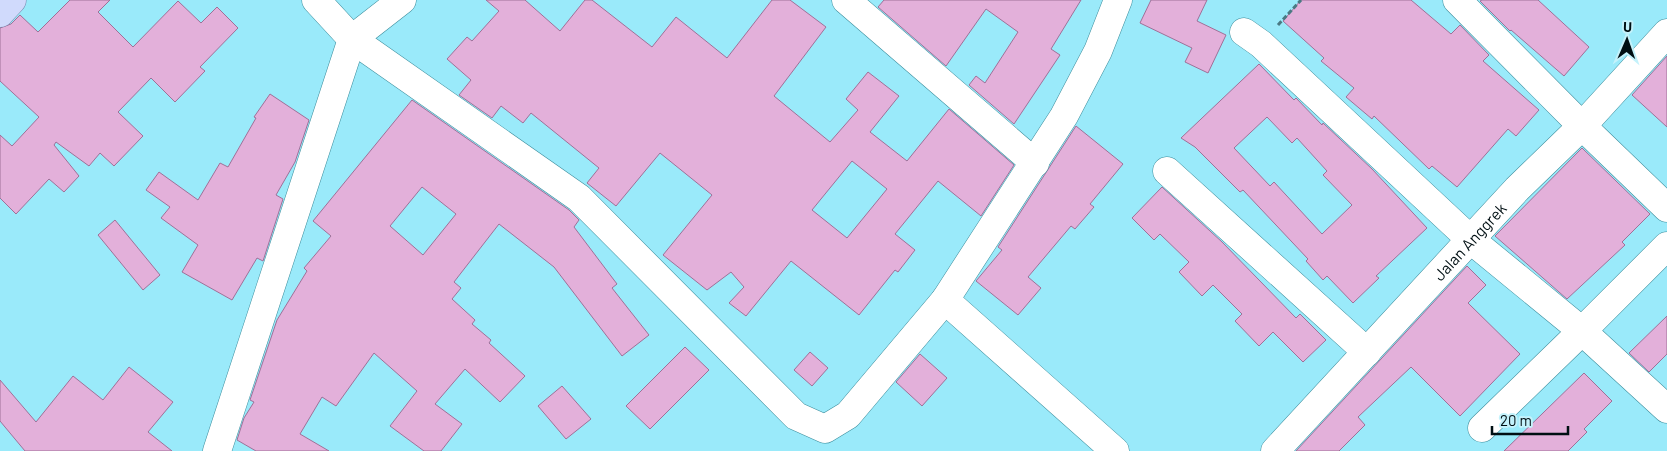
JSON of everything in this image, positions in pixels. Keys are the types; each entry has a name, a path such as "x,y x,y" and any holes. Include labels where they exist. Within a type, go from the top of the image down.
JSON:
{"main road":[{"path":"0,13 12,0"}],"street":[{"path":"316,0 352,39 579,198 796,416 831,445 848,415 944,300 1035,162 1064,116 1098,51 1118,0"},
{"path":"217,451 352,39 402,0"},
{"path":"846,0 1035,162"},
{"path":"1457,0 1582,126 1667,208"},
{"name":"Jalan Anggrek","path":"1275,451 1518,189 1582,126 1667,33"},
{"path":"1252,38 1471,240 1582,331 1667,409"},
{"path":"1167,170 1367,352"},
{"path":"1482,428 1667,246"},
{"path":"944,300 1116,451"}],"path":[{"path":"1252,38 1301,0"}],"building":[{"path":"70,0 110,0 98,12 133,47 178,1 201,23 217,7 238,28 200,67 205,71 175,102 151,78 118,112 143,136 114,166 100,153 89,166 56,142 54,145 79,176 64,192 49,179 16,214 0,198 0,135 12,146 39,117 0,81 0,28 11,24 20,15 38,32"},
{"path":"486,0 525,0 560,31 585,0 592,0 652,47 676,17 727,58 772,0 790,0 826,27 774,96 830,142 858,110 846,99 868,72 899,96 870,132 907,161 949,109 1014,165 981,216 938,181 895,234 915,250 898,272 895,270 859,315 791,261 746,316 729,303 744,287 731,272 707,290 663,255 712,195 660,153 616,206 587,183 599,168 531,113 523,123 501,106 492,118 459,95 471,80 447,59 467,37 472,41 499,11","holes":["852,161 887,189 847,238 812,210"]},
{"path":"884,0 1081,0 1051,49 1060,55 1014,124 969,85 976,76 985,83 1018,32 986,9 946,66 878,7"},
{"path":"1151,0 1207,0 1197,21 1226,35 1208,73 1185,62 1192,48 1140,23"},
{"path":"1301,0 1411,0 1451,34 1460,25 1489,55 1483,61 1539,110 1516,136 1508,129 1457,187 1432,166 1429,169 1374,116 1372,119 1346,97 1354,88 1321,61 1324,58 1283,21"},
{"path":"1538,0 1589,47 1564,76 1510,31 1480,1"},
{"path":"1667,56 1667,127 1632,95"},
{"path":"1259,64 1294,100 1296,98 1322,125 1323,123 1372,169 1427,228 1376,276 1379,278 1353,303 1327,276 1323,280 1306,261 1308,259 1243,190 1240,192 1195,147 1181,138","holes":["1267,117 1292,143 1297,138 1327,171 1323,175 1352,205 1322,234 1274,182 1270,186 1234,148"]},
{"path":"270,94 309,120 295,162 276,195 283,199 263,261 257,258 232,300 182,272 198,245 161,218 170,207 146,190 159,172 198,200 220,163 228,167 256,118 254,117"},
{"path":"412,100 569,210 579,220 574,227 617,284 612,288 649,335 622,356 554,267 499,224 454,282 461,288 452,299 475,320 472,324 491,340 489,343 525,376 500,402 465,369 435,404 462,424 441,451 424,451 390,426 417,391 374,353 336,406 322,397 300,434 329,451 256,451 237,440 244,418 254,402 250,400 277,320 307,271 304,268 331,236 313,221","holes":["422,187 456,214 423,255 390,226"]},
{"path":"1076,126 1123,164 1090,204 1094,207 1075,229 1071,226 1028,277 1041,288 1018,315 976,281 1002,250 998,247"},
{"path":"1582,148 1650,214 1622,242 1625,245 1567,299 1495,236"},
{"path":"1162,187 1222,242 1296,318 1300,314 1326,340 1303,362 1273,332 1259,346 1235,321 1242,314 1213,285 1202,296 1179,272 1189,262 1160,234 1154,240 1132,218"},
{"path":"115,220 160,275 143,290 98,235"},
{"path":"1467,266 1486,285 1468,303 1520,354 1460,416 1411,367 1358,417 1365,425 1339,451 1296,451"},
{"path":"1667,316 1667,354 1649,372 1629,353"},
{"path":"685,347 709,370 650,429 626,406"},
{"path":"810,352 828,368 812,386 794,370"},
{"path":"920,354 947,378 922,406 896,382"},
{"path":"129,367 173,402 148,432 172,451 25,451 0,421 0,380 36,422 73,376 103,400"},
{"path":"1584,373 1612,401 1584,429 1587,432 1568,451 1504,451"},
{"path":"562,386 591,419 566,439 538,406"}]}
